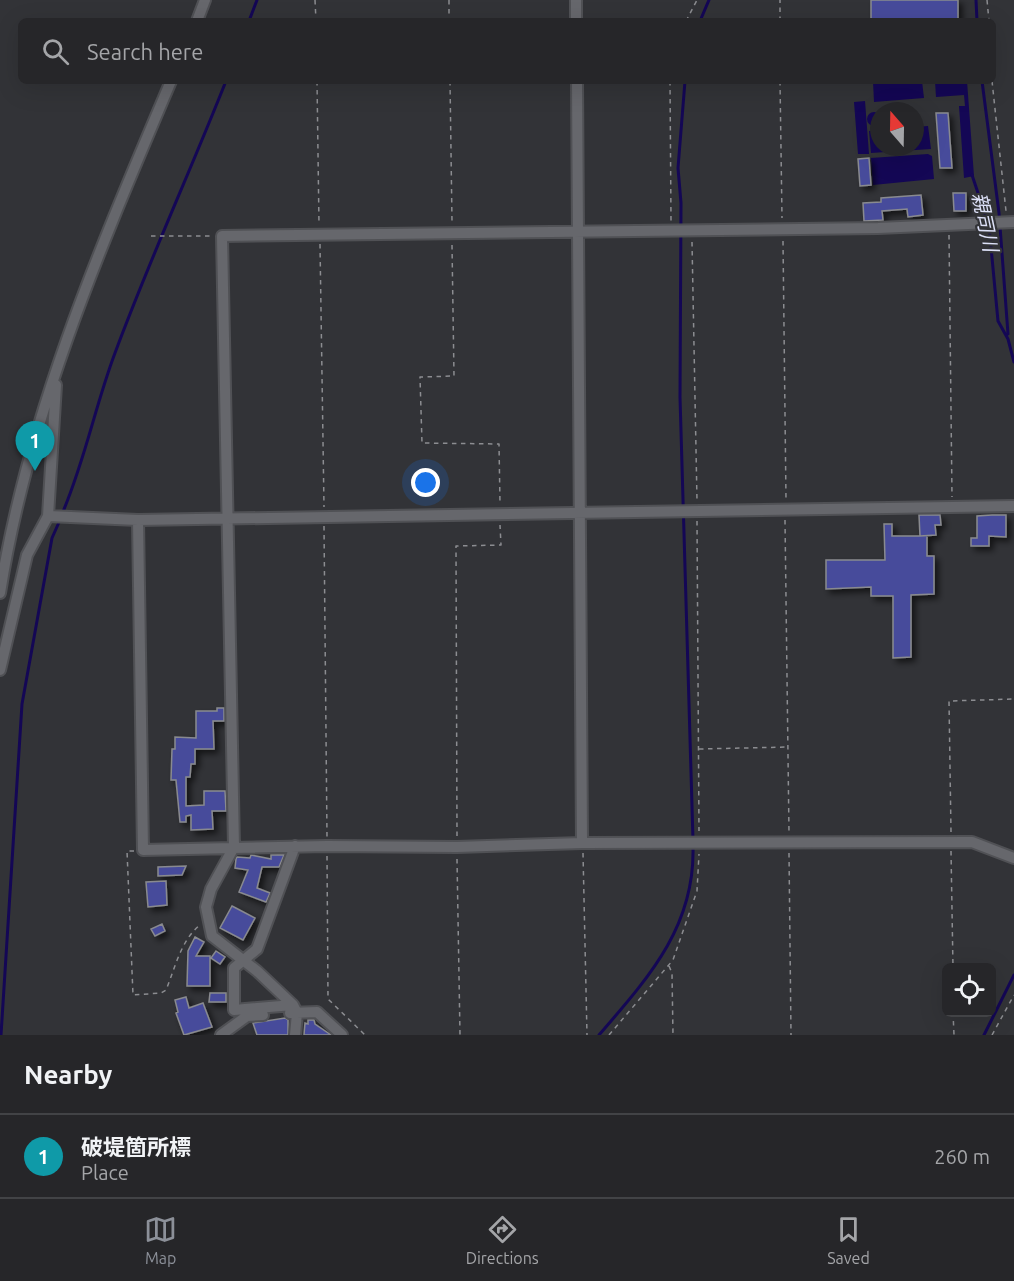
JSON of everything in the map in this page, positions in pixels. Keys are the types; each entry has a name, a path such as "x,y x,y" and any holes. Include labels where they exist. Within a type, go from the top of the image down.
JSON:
{"street":[{"path":"197,18 205,0"},
{"path":"576,0 576,18"},
{"path":"0,593 11,522 56,370 107,230 170,84"},
{"path":"577,84 582,843"},
{"path":"295,1035 295,1009 245,961 212,936 207,920 206,907 211,889 234,847 222,236 692,231 1010,222"},
{"path":"0,670 27,555 48,516 54,442 56,370"},
{"path":"48,516 138,520 580,511 786,511 1014,506"},
{"path":"138,520 144,850 295,846 457,847 582,843 972,842 1014,858"},
{"path":"295,846 257,949 234,968 234,1010 295,1009 317,1012 342,1035"},
{"path":"221,1035 247,1016 295,1009"}],"path":[{"path":"315,0 316,18"},
{"path":"449,0 449,18"},
{"path":"688,18 697,0"},
{"path":"780,0 780,18"},
{"path":"987,0 989,18"},
{"path":"317,84 328,999 365,1035"},
{"path":"450,84 454,376 420,377 422,443 499,444 501,545 456,546 460,1035"},
{"path":"670,84 670,231"},
{"path":"780,84 791,1035"},
{"path":"992,84 1010,222"},
{"path":"948,225 952,507"},
{"path":"609,1035 673,960 697,891 699,749 692,231"},
{"path":"151,236 222,236"},
{"path":"953,963 949,701 1014,699"},
{"path":"699,749 788,747"},
{"path":"582,843 587,1035"},
{"path":"144,850 127,851 133,995 161,993 166,990 183,946 192,931 207,920"},
{"path":"668,966 672,974 673,1035"},
{"path":"992,1035 1014,995"},
{"path":"953,1017 954,1035"}],"shaded area":[{"path":"873,84 922,84 924,98 874,102"},
{"path":"935,84 967,84 974,176 964,178 959,106 965,106 964,95 936,97"},
{"path":"865,101 869,154 858,154 854,102"},
{"path":"924,126 928,126 931,149 924,149"},
{"path":"924,154 932,156 934,179 873,185 871,158"}],"building":[{"path":"871,0 958,0 958,18 871,18"},
{"path":"936,113 948,113 952,168 940,168"},
{"path":"869,158 871,185 860,186 858,159"},
{"path":"953,193 966,193 966,211 954,211"},
{"path":"921,195 923,215 908,217 907,209 882,211 883,220 864,221 863,203 881,202 881,198"},
{"path":"919,515 940,515 941,525 935,525 936,535 920,536"},
{"path":"1006,515 1006,537 989,536 989,546 971,546 971,538 977,538 977,516"},
{"path":"884,524 892,524 892,536 927,536 927,556 934,556 934,594 911,595 911,657 893,658 893,596 871,596 871,587 826,589 826,560 885,560"},
{"path":"217,708 224,708 224,721 213,721 214,749 195,749 195,764 191,764 190,777 186,777 186,806 204,805 204,791 225,791 226,811 212,811 213,829 191,830 191,815 186,816 186,822 180,822 176,780 171,780 172,749 175,749 175,737 196,738 196,711 217,711"},
{"path":"251,855 271,859 271,855 284,855 279,867 262,867 257,888 270,893 266,902 239,892 248,870 235,868 236,859 237,857 250,858"},
{"path":"186,866 182,875 158,876 158,867"},
{"path":"166,881 167,905 148,907 146,882"},
{"path":"232,906 255,918 243,940 220,928"},
{"path":"162,924 165,931 155,936 151,929"},
{"path":"195,937 204,942 196,956 210,956 210,986 187,986 188,951"},
{"path":"216,951 225,957 220,964 211,958"},
{"path":"210,993 226,993 226,1002 209,1002"},
{"path":"186,997 189,1008 203,1003 212,1027 184,1035 176,1013 178,1012 175,1000"},
{"path":"285,1018 288,1020 288,1035 257,1035 253,1023"},
{"path":"308,1020 314,1020 315,1024 331,1035 304,1035 305,1023 308,1024"}],"waterway":[{"path":"250,18 257,0"},
{"path":"701,18 709,0"},
{"path":"976,0 977,18"},
{"path":"62,514 115,353 225,84"},
{"path":"685,84 678,168 681,203 680,397 693,840"},
{"path":"982,84 999,213 1008,334"},
{"name":"親司川","path":"972,175 987,220"},
{"name":"親司川","path":"989,226 998,321 1008,339 1014,362"},
{"path":"1,1035 22,704 52,538 60,520"},
{"path":"599,1035 651,972 677,927 692,876 693,847"},
{"name":"親司川","path":"984,1035 1014,975"}],"place":[{"name":"破堤箇所標","path":"35,471"}]}
